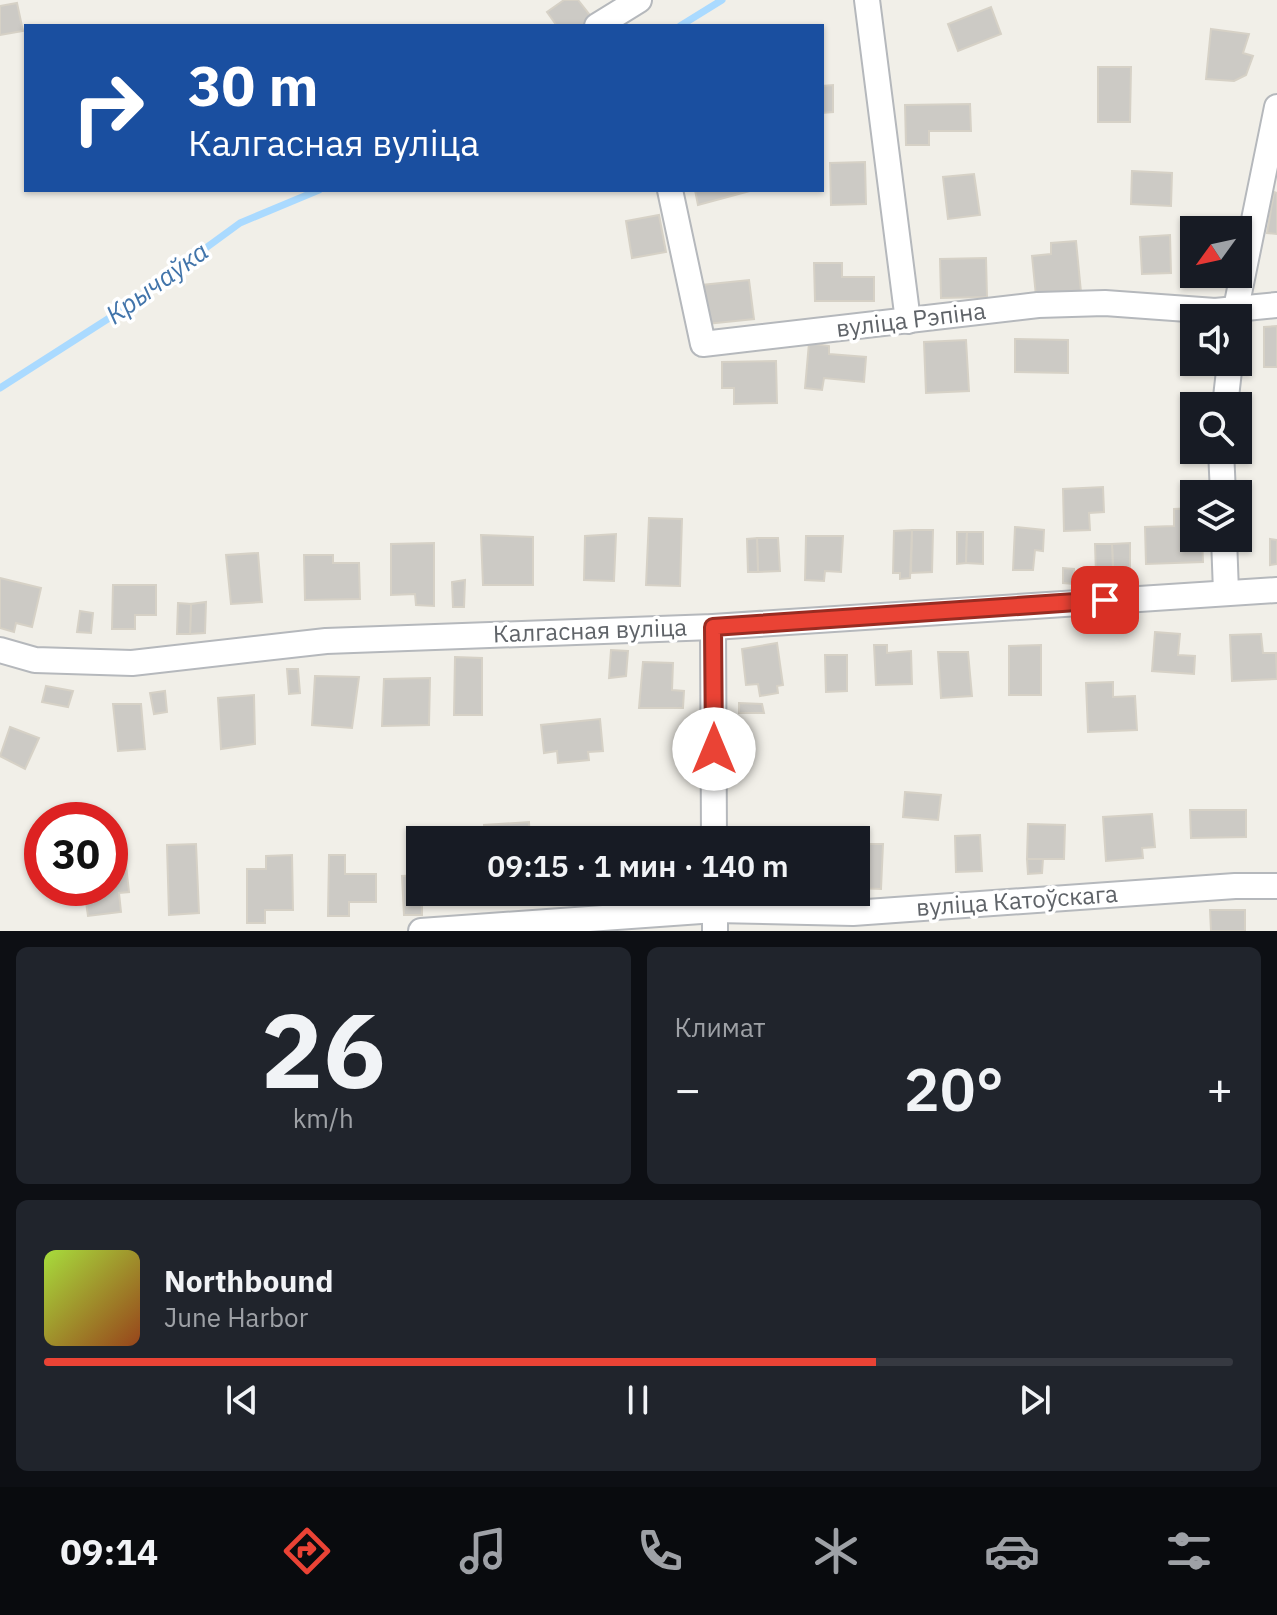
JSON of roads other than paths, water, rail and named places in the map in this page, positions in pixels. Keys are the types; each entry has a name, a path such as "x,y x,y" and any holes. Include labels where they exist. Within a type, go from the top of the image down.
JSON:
{"street":[{"path":"600,24 639,0"},
{"path":"867,0 908,321"},
{"path":"1237,304 1277,107"},
{"name":"вуліца Рэпіна","path":"670,192 703,344 1038,305 1105,303 1180,308"},
{"name":"вуліца Рэпіна","path":"1252,310 1277,305"},
{"path":"1225,552 1226,592"},
{"name":"Калгасная вуліца","path":"0,650 35,660 132,663 326,641 713,627 1277,590"},
{"path":"713,627 714,826"},
{"name":"вуліца Катоўскага","path":"421,931 715,911 853,913 1235,886 1277,886"}],"waterway":[{"name":"Крычаўка","path":"683,24 722,0"},
{"name":"Крычаўка","path":"0,388 114,315 240,223 314,192"}]}
